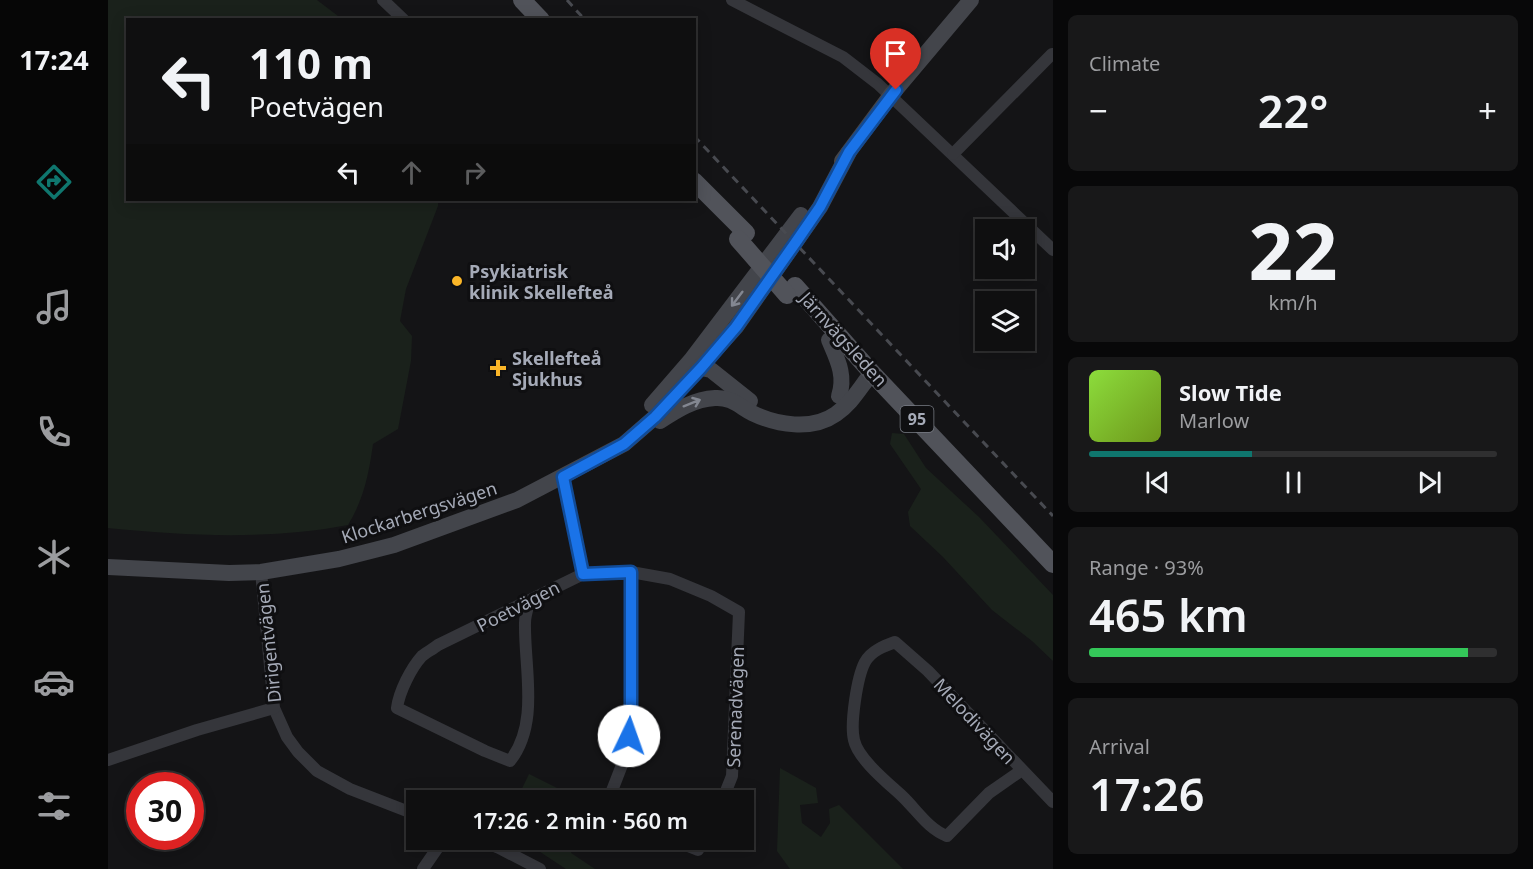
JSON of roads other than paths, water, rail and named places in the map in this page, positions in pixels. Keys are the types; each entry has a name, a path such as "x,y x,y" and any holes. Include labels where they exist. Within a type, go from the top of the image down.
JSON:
{"main road":[{"path":"522,0 539,18"},
{"name":"Klockarbergsvägen","path":"590,462 736,327 820,207 849,152 891,95 971,0"},
{"name":"Järnvägsleden","path":"696,185 869,376 1047,558"},
{"name":"Järnvägsleden","path":"791,290 829,340 869,376"},
{"path":"829,340 842,374 839,396"},
{"path":"696,364 711,370 756,405 790,416 804,416 828,407 856,382 869,376"},
{"path":"696,364 706,378 751,412 771,420 803,425 836,415 861,390 869,376"},
{"name":"Klockarbergsvägen","path":"108,567 229,573 261,572 339,560 394,545 517,500 624,444 655,417 696,364"},
{"path":"624,444 681,408 699,400 717,397 734,401"}],"street":[{"path":"383,0 402,18"},
{"path":"732,0 843,57 891,95 1053,250"},
{"path":"953,154 1053,55"},
{"path":"563,477 583,574"},
{"name":"Dirigentvägen","path":"261,572 274,708 293,745 317,771 350,789 406,811"},
{"path":"612,790 627,752 631,720 631,572"},
{"name":"Poetvägen","path":"530,600 525,621 526,728 515,755 510,761 397,708 414,666 438,645 583,574 631,572 670,579 711,596 739,612"},
{"name":"Serenadvägen","path":"726,790 732,776 739,612"},
{"name":"Melodivägen","path":"1022,770 989,793 947,836 941,833 878,775 854,741 855,700 865,662 877,650 895,642 928,671 1053,802"},
{"path":"108,760 197,730 274,708"},
{"path":"423,869 436,850"},
{"path":"504,850 540,869"}],"railway":[{"path":"567,0 583,18"},
{"path":"696,138 1053,516"}],"place":[{"name":"Psykiatrisk klinik Skellefteå","path":"457,281"},
{"name":"Skellefteå Sjukhus","path":"498,368"}]}
